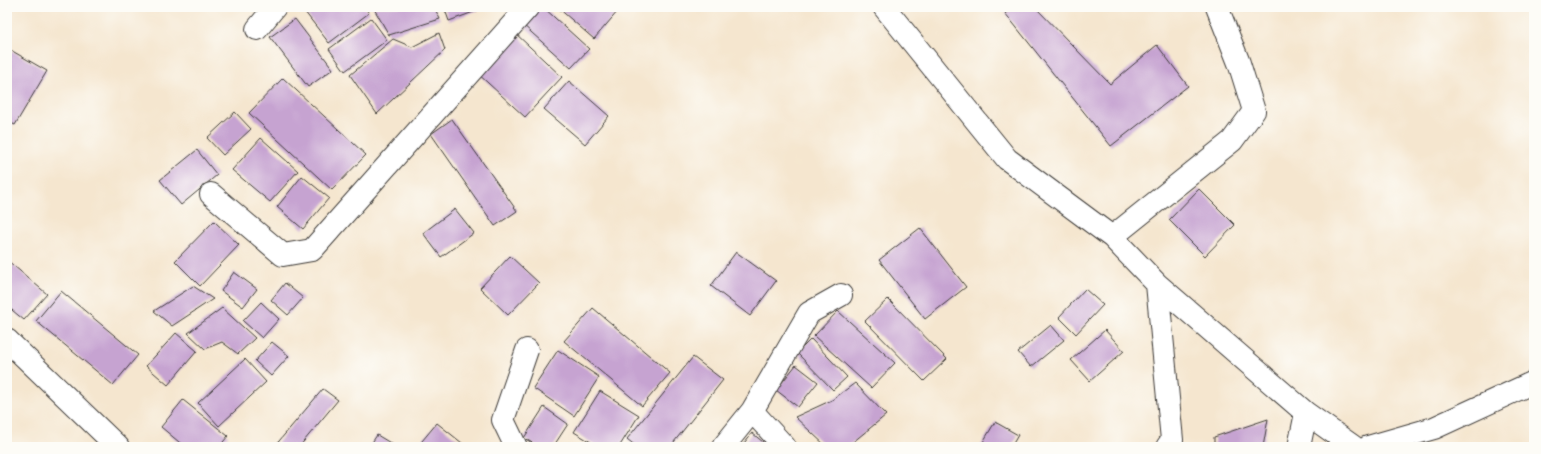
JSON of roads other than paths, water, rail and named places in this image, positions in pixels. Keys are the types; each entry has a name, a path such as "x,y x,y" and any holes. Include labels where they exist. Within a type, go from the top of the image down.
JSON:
{"street":[{"path":"257,29 275,7"},
{"path":"211,194 283,255 312,250 528,7"},
{"path":"884,7 1007,159 1112,237 1157,284 1306,412 1354,447"},
{"path":"1112,237 1232,141 1254,111 1239,63 1217,7"},
{"path":"1157,284 1172,440 1166,447"},
{"path":"723,447 752,411 809,312 841,296"},
{"path":"7,340 118,447"},
{"path":"516,447 503,420 526,350"},
{"path":"1368,447 1434,428 1534,382"},
{"path":"752,411 785,447"},
{"path":"1299,447 1306,412"}]}
